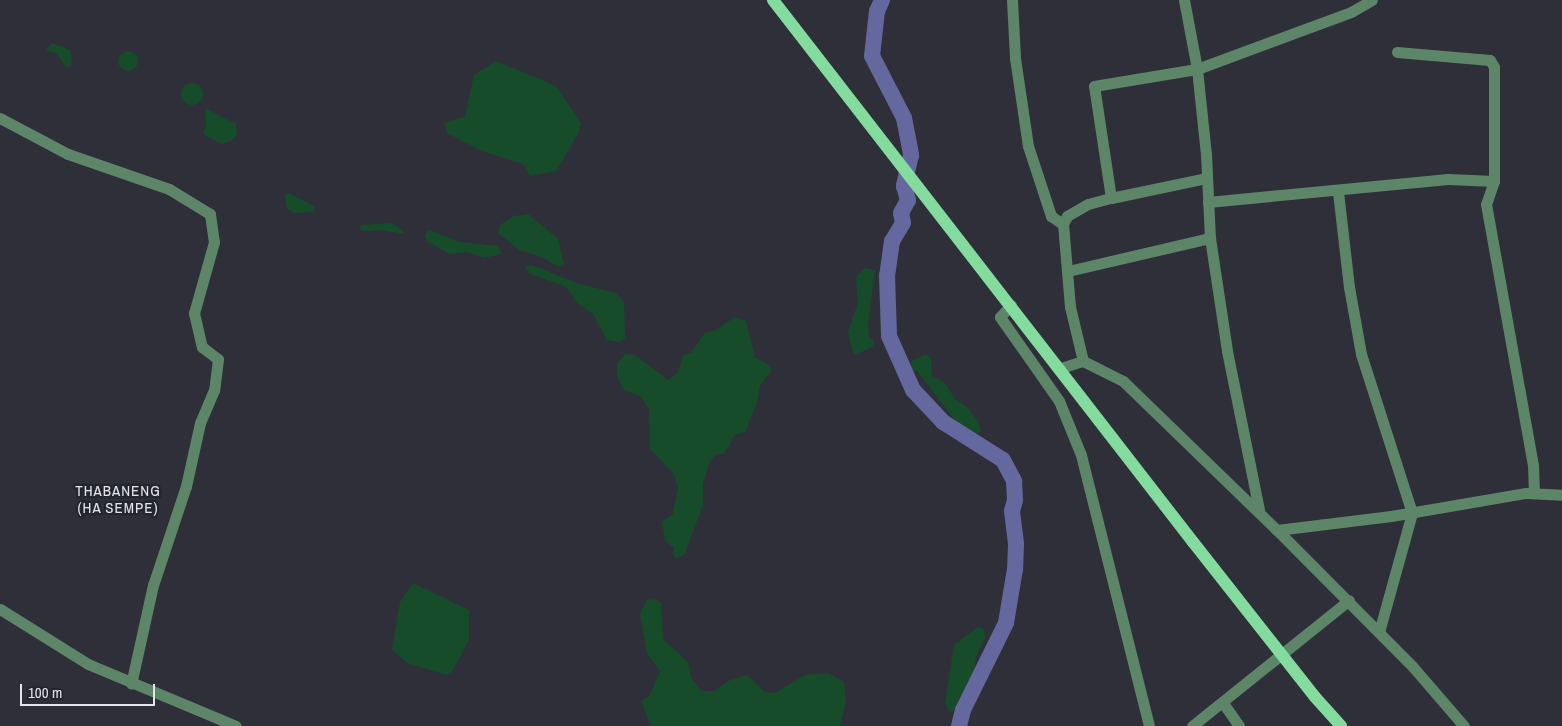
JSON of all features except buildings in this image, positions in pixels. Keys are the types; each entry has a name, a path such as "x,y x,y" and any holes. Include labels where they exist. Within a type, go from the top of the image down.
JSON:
{"main road":[{"path":"773,0 1282,654 1341,726"}],"street":[{"path":"1012,0 1015,58 1028,146 1051,216 1063,224"},
{"path":"1184,0 1197,69 1207,178 1210,238 1237,408 1259,510"},
{"path":"1111,198 1094,86 1197,69 1351,12 1372,0"},
{"path":"1397,52 1490,60 1495,74 1494,181 1486,204 1488,228 1505,306 1533,465 1534,492"},
{"path":"0,118 68,154 168,189 210,214 214,242 194,313 202,347 218,358 214,390 200,423 186,486 153,585 131,684"},
{"path":"1083,361 1070,307 1063,224 1073,212 1111,198 1207,178"},
{"path":"1208,202 1338,192 1448,179 1494,181"},
{"path":"1338,192 1349,287 1361,354 1412,513 1379,632"},
{"path":"1068,271 1210,238"},
{"path":"1011,305 1000,317 1059,400 1081,455 1149,726"},
{"path":"1061,368 1083,361 1123,381 1259,510 1349,600 1464,726"},
{"path":"1277,530 1412,513 1534,492 1562,495"},
{"path":"1192,726 1224,703 1349,600"},
{"path":"0,609 88,664 131,684 236,726"},
{"path":"1224,703 1239,726"}],"green space":[{"path":"52,43 70,50 72,62 68,69 57,54 46,50"},
{"path":"128,51 135,54 138,61 135,68 128,71 121,68 118,61 121,54"},
{"path":"496,61 556,86 581,123 579,132 556,171 530,176 523,164 482,151 447,133 445,122 465,117 474,75"},
{"path":"192,83 200,86 203,94 200,102 192,105 184,102 181,94 184,86"},
{"path":"205,108 236,124 237,135 231,141 222,144 203,134 206,127"},
{"path":"289,193 315,207 313,212 294,213 287,209 285,196"},
{"path":"528,214 558,239 564,264 558,267 542,257 519,250 498,233 500,225 514,216"},
{"path":"393,223 406,234 378,230 361,231 360,225"},
{"path":"428,230 461,242 498,246 502,254 484,258 468,252 450,254 428,242 425,237"},
{"path":"532,265 576,283 616,293 624,302 625,339 620,342 607,340 593,314 577,303 566,287 529,273 525,266"},
{"path":"865,268 875,270 868,323 869,338 874,341 873,346 856,355 853,353 848,331 858,303 856,277"},
{"path":"735,317 746,321 755,358 767,363 772,370 760,386 757,403 745,432 735,435 724,454 716,454 709,463 703,484 703,505 684,555 676,558 672,553 674,548 665,541 662,522 673,514 678,488 673,473 650,449 649,409 640,396 624,390 617,376 617,364 625,354 635,355 668,380 678,372 683,355 691,353 705,333 716,330"},
{"path":"926,354 931,358 932,376 944,382 955,399 967,407 979,423 981,432 975,434 954,419 919,373 912,369 911,361"},
{"path":"413,583 469,610 469,640 452,672 446,675 407,663 392,650 400,602"},
{"path":"655,599 661,603 663,639 688,662 691,678 701,691 714,691 728,681 747,675 765,692 775,693 805,675 828,673 844,682 846,701 840,726 651,726 641,701 650,695 660,671 647,654 640,614 647,600"},
{"path":"978,627 984,629 985,638 976,657 973,681 958,700 954,710 950,712 945,704 954,645"}],"waterway":[{"path":"882,0 877,11 872,56 904,118 911,155 904,186 908,200 901,213 903,223 892,241 887,275 889,336 913,390 943,422 1003,460 1014,481 1015,500 1012,511 1016,544 1015,569 1006,623 963,710 959,726"}],"district":[{"name":"THABANENG (HA SEMPE)","path":"118,498"}]}
